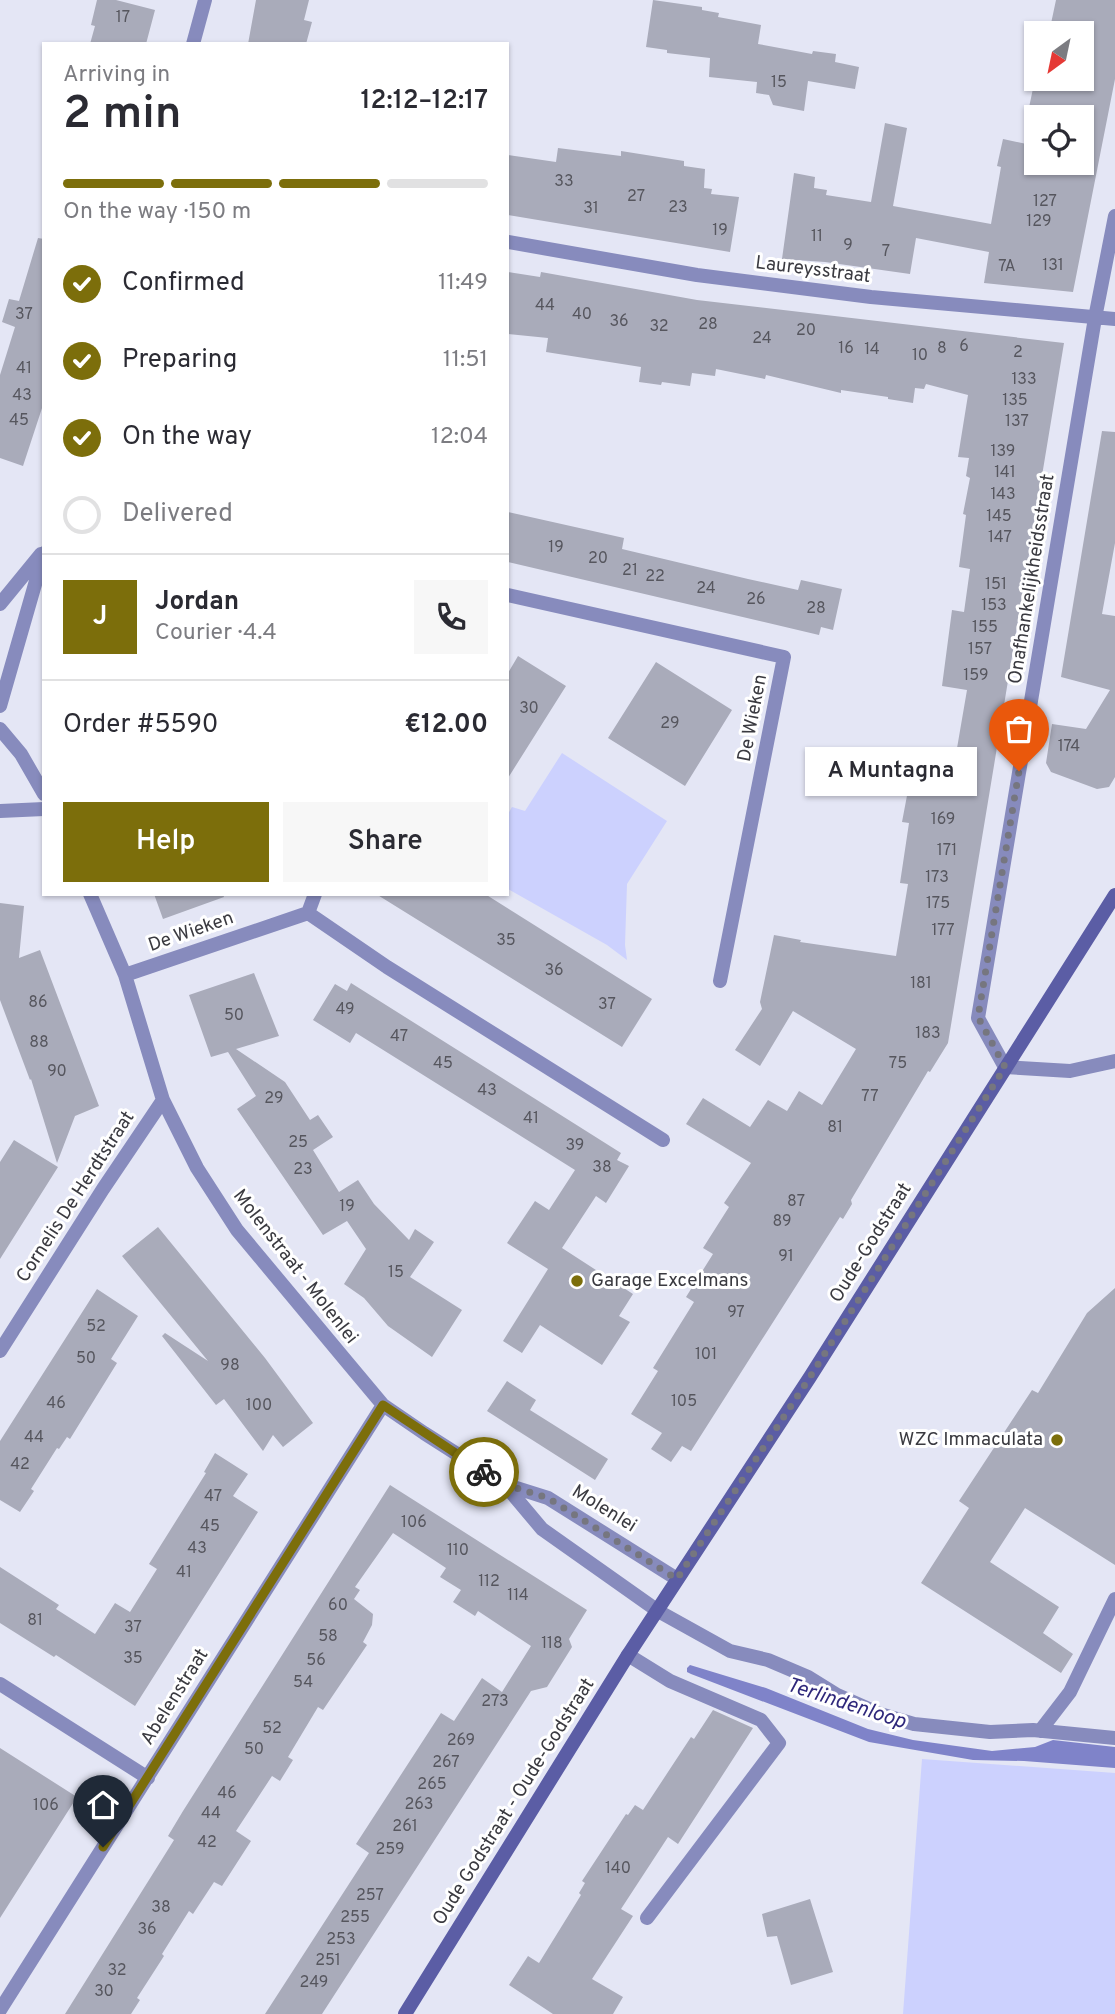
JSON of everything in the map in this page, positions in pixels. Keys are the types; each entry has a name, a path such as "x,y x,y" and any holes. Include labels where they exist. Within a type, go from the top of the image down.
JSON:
{"street":[{"path":"194,42 205,0"},
{"name":"Onafhankelijkheidsstraat","path":"1005,1067 978,1017 1095,318 1115,216"},
{"name":"Laureysstraat","path":"509,242 697,275 871,298 1115,319"},
{"path":"0,604 42,554"},
{"path":"0,706 42,559"},
{"name":"De Wieken","path":"509,595 784,657 720,981"},
{"path":"0,729 21,754 42,791"},
{"path":"0,811 42,809"},
{"name":"Oude-Godstraat","path":"658,1611 810,1377 1115,894"},
{"name":"Molenstraat - Molenlei","path":"91,896 125,975 163,1100 197,1168 237,1230 383,1405 504,1484"},
{"path":"314,896 308,913 663,1140"},
{"name":"De Wieken","path":"125,975 308,913"},
{"path":"1005,1067 1070,1071 1115,1061"},
{"name":"Cornelis De Herdtstraat","path":"0,1351 109,1179 163,1100"},
{"name":"Abelenstraat","path":"0,2011 383,1405"},
{"path":"504,1484 542,1529 658,1611 730,1651 768,1660 880,1714 914,1724 990,1732 1040,1731 1115,1738"},
{"name":"Molenlei","path":"504,1484 548,1498 677,1579"},
{"path":"1040,1731 1070,1692 1115,1599"},
{"name":"Oude Godstraat - Oude-Godstraat","path":"405,2014 658,1611"},
{"path":"628,1655 670,1681 761,1720 779,1742 647,1918"},
{"path":"0,1684 148,1778"}],"shaded area":[{"path":"562,753 667,821 627,884 627,960 607,945 509,890 509,812 512,807 525,811"},
{"path":"922,1759 1115,1773 1115,2014 903,2014"}],"water":[{"path":"690,1665 766,1688 868,1729 913,1740 992,1751 1035,1747 1053,1740 1115,1747 1115,1768 973,1760 869,1742 691,1674 687,1672"}],"building":[{"path":"97,0 116,0 155,10 147,42 91,42 95,26 91,25"},
{"path":"256,0 309,0 304,20 312,22 307,42 248,42"},
{"path":"653,0 702,7 702,10 719,13 718,17 761,25 758,44 812,54 813,51 836,54 835,62 859,67 855,89 808,81 804,111 773,105 769,95 756,93 757,82 709,77 710,58 667,53 667,50 646,47"},
{"path":"1056,0 1115,0 1115,79 1073,292 984,283 989,252 916,238 910,274 782,259 794,173 815,177 814,188 827,190 826,195 871,202 885,123 907,128 893,206 991,224 1001,167 997,166 1003,139 1024,143 1024,175 1094,175 1094,105 1030,105 1032,91 1094,91 1094,21 1052,21"},
{"path":"558,148 621,156 621,151 684,161 684,166 705,169 704,188 712,189 711,194 739,197 730,252 509,215 509,155 556,162"},
{"path":"38,238 42,239 42,408 23,466 0,458 0,375 15,327 2,322 9,299 19,301"},
{"path":"509,272 540,277 541,272 697,300 1064,343 948,1043 930,1072 928,1071 851,1200 852,1204 843,1219 840,1217 691,1451 682,1446 671,1462 651,1449 662,1433 631,1414 658,1371 653,1368 694,1302 686,1297 713,1254 703,1248 729,1207 724,1203 751,1163 686,1124 703,1098 750,1127 768,1100 787,1111 799,1091 822,1105 856,1049 793,1011 760,1066 735,1050 762,1009 760,1002 774,935 801,940 800,942 896,956 908,884 900,883 909,823 902,822 909,785 920,787 923,768 935,770 939,750 956,754 967,690 942,686 952,610 964,612 970,569 959,567 966,515 963,514 970,478 966,476 969,458 958,457 968,395 926,384 924,389 915,388 913,403 841,390 841,393 766,375 765,379 716,369 715,376 692,373 690,386 662,382 661,385 639,382 641,367 546,352 548,338 509,334"},
{"path":"1102,431 1115,432 1115,543 1102,614 1115,616 1115,777 1109,787 1097,789 1051,772 1046,763 1052,724 1086,729 1110,690 1061,677"},
{"path":"509,512 624,538 622,549 748,579 798,590 801,580 842,589 833,630 821,627 819,635 509,562"},
{"path":"518,656 566,686 509,776 509,671"},
{"path":"656,662 732,710 685,786 608,738"},
{"path":"155,896 224,896 224,897 163,919"},
{"path":"379,896 488,896 652,999 622,1047"},
{"path":"0,903 24,906 19,958 40,950 99,1106 75,1116 57,1163 31,1079 0,1000"},
{"path":"254,973 279,1036 236,1049 285,1082 310,1120 318,1115 333,1137 313,1150 339,1192 358,1180 374,1204 409,1240 415,1229 434,1242 410,1277 462,1310 432,1357 388,1326 364,1298 344,1284 366,1249 347,1221 323,1235 237,1109 256,1096 228,1052 211,1057 189,995"},
{"path":"351,983 621,1153 617,1160 629,1166 606,1203 596,1196 562,1248 633,1294 619,1316 630,1322 602,1365 540,1325 522,1353 503,1341 548,1269 507,1243 535,1201 549,1210 575,1170 356,1033 350,1043 313,1020 335,984 347,991"},
{"path":"14,1140 58,1167 0,1259 0,1162"},
{"path":"158,1227 265,1358 313,1423 283,1447 273,1435 263,1451 224,1399 216,1405 162,1336 165,1333 208,1361 122,1256"},
{"name":"WZC Immaculata","path":"1115,1288 1115,1565 1025,1508 990,1562 1059,1607 1043,1633 1073,1654 1061,1673 921,1583 969,1508 959,1501 1032,1390 1038,1393 1087,1313"},
{"path":"97,1289 138,1316 111,1359 117,1363 70,1439 67,1437 59,1449 57,1448 20,1512 0,1500 0,1441"},
{"path":"507,1381 536,1400 530,1410 608,1459 595,1480 487,1411"},
{"path":"215,1453 248,1474 233,1496 258,1512 135,1706 0,1623 0,1567 59,1605 56,1609 95,1634 115,1603 130,1612 157,1569 149,1564 206,1473 204,1472"},
{"path":"390,1485 587,1610 569,1639 572,1647 547,1687 531,1691 322,2014 265,2014 369,1853 356,1844 441,1713 454,1721 482,1678 502,1692 531,1646 478,1611 475,1616 453,1602 461,1590 440,1577 446,1568 393,1533 355,1587 360,1590 354,1599 373,1614 372,1625 363,1642 367,1645 323,1710 318,1707 288,1757 293,1760 280,1781 272,1776 236,1831 251,1841 222,1886 214,1882 193,1914 189,1911 137,1998 140,2000 131,2014 65,2014 174,1840 168,1836 183,1811"},
{"path":"713,1710 753,1728 678,1844 668,1837 621,1909 633,1916 592,1979 623,1997 613,2014 553,2014 509,1985 528,1956 539,1963 581,1895 579,1893 585,1883 582,1881 626,1814 628,1815 635,1805 643,1810 691,1737 694,1739"},
{"path":"0,1748 77,1797 0,1918"},
{"path":"810,1899 833,1972 791,1985 777,1936 767,1937 762,1914"}],"way so far":[{"path":"484,1472 504,1484 548,1498 677,1579 810,1377 1005,1067 978,1017 1019,771"}],"place":[{"name":"A Muntagna","path":"1019,771"},
{"name":"Garage Excelmans","path":"577,1281"},
{"name":"WZC Immaculata","path":"1057,1440"}],"route":[{"path":"103,1847 383,1405 484,1472"}],"water label":[{"name":"Terlindenloop","path":"846,1704"}]}
